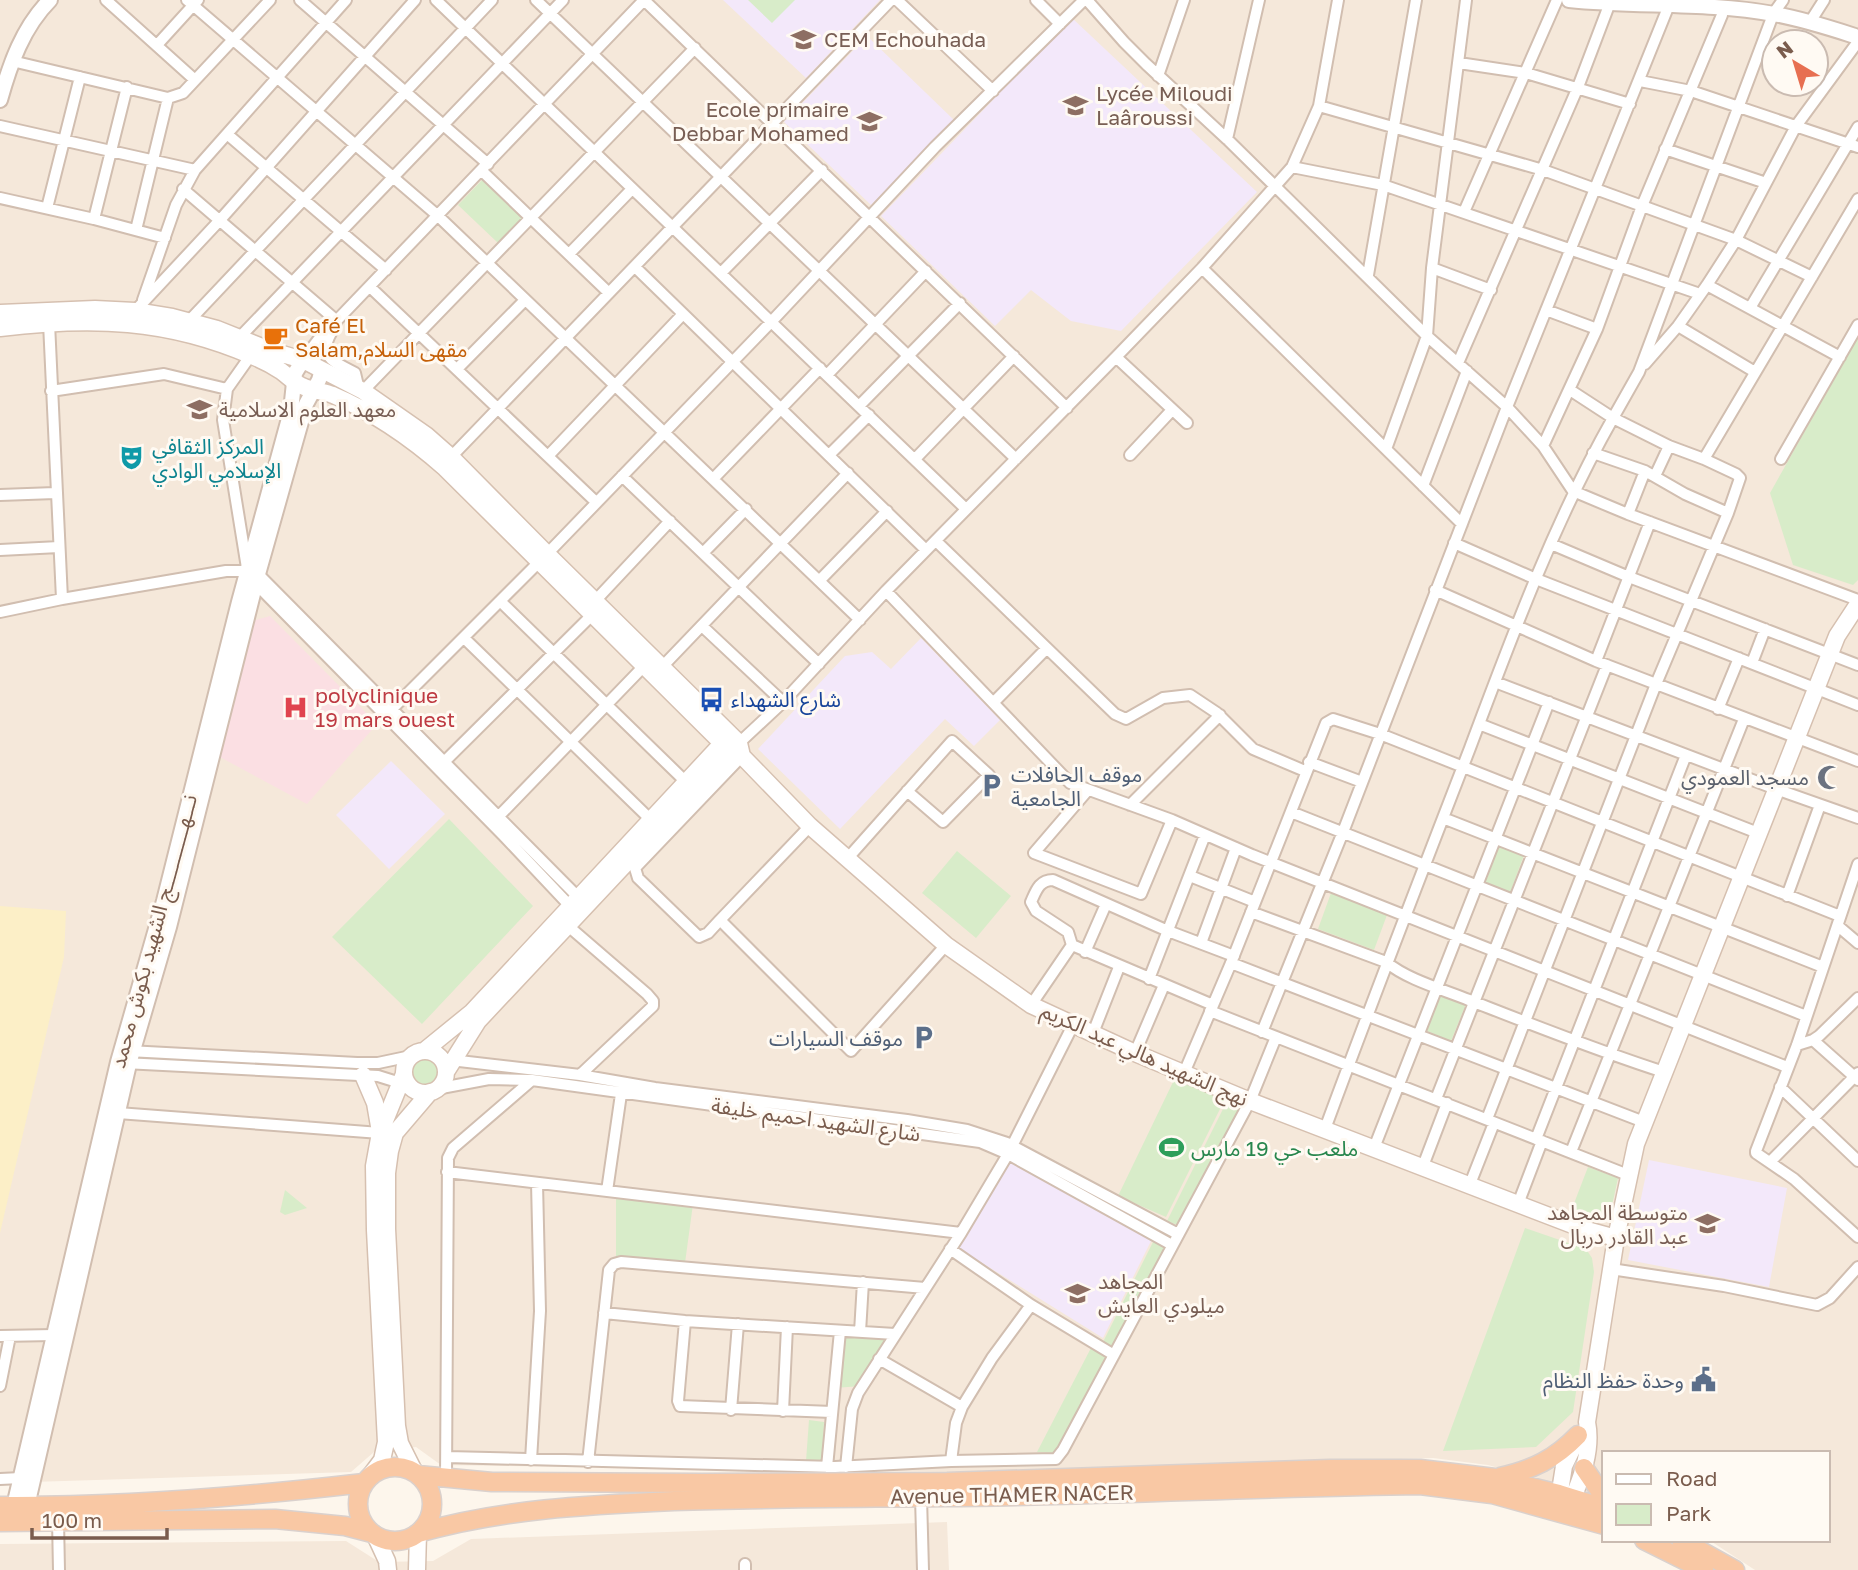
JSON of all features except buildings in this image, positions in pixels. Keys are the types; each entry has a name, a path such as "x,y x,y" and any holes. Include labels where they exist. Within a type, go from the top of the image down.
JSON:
{"highway":[{"path":"1495,1478 1545,1463 1566,1448 1583,1428"},
{"path":"0,1521 275,1519 345,1526 395,1541 418,1533 430,1515 430,1493 416,1474 390,1467 373,1474 366,1482 360,1493 360,1515 373,1534"},
{"path":"1584,1468 1602,1494"},
{"name":"Avenue THAMER NACER","path":"416,1474 492,1482 702,1483 934,1482 1395,1469 1445,1471 1495,1478 1564,1504 1602,1524"},
{"path":"14,1506 232,1498 366,1482"},
{"name":"Avenue THAMER NACER","path":"418,1533 483,1517 570,1506 768,1498 1420,1485 1564,1504"},
{"path":"1564,1504 1602,1508"},
{"path":"1648,1542 1703,1570"},
{"path":"1685,1542 1735,1570"}],"main road":[{"path":"0,313 138,308 189,321 303,360 361,391 416,427 451,457 542,558"},
{"path":"0,328 49,323 120,322 182,332 251,355 272,365 295,382 358,407 419,445 445,468 594,608 662,667 736,743"},
{"path":"1564,1504 1564,1466 1583,1428 1628,1175 1644,1122 1829,654 1843,624 1858,602"},
{"path":"594,608 644,666 736,743"},
{"path":"366,1482 382,1460 386,1441 374,1166 380,1133 405,1081 405,1064 472,1012 685,781 736,743"},
{"path":"416,1474 400,1443 397,1426 387,1229 387,1173 395,1133 443,1082 447,1064 478,1021 736,743"},
{"name":"نهج الشهيد هالي عبد الكريم","path":"736,743 810,826 847,859 946,946 1031,1004 1135,1053 1250,1101 1583,1229 1616,1238"},
{"path":"418,1053 431,1051 447,1064"},
{"path":"363,1075 375,1102 380,1133"},
{"path":"405,1081 423,1093 433,1091"},
{"path":"1564,1504 1584,1468 1588,1436 1583,1428"},
{"path":"417,1570 418,1533"},
{"path":"373,1534 387,1561 388,1570"}],"street":[{"path":"0,100 12,61 34,20 50,0"},
{"path":"106,0 195,80"},
{"path":"12,61 168,98 183,93 270,0"},
{"path":"300,0 443,125 531,218 609,293"},
{"path":"138,308 183,189 195,170 346,0"},
{"path":"138,308 220,220 415,0"},
{"path":"436,0 966,509"},
{"path":"189,321 492,0"},
{"path":"536,0 1016,459"},
{"path":"239,338 563,0"},
{"path":"303,360 337,321 644,0 1067,408"},
{"path":"451,457 891,0"},
{"path":"897,0 993,92"},
{"path":"1036,0 1060,24"},
{"path":"388,713 772,321 935,147 1086,0 1158,76 1368,275 1427,336 1507,407 1543,446 1573,491 1858,602"},
{"path":"1158,76 1184,0"},
{"path":"1227,139 1259,0"},
{"path":"810,826 708,933 699,937 638,878 635,868 736,743 783,702 886,591 1067,408 1202,268 1292,167 1319,106 1338,0"},
{"path":"1368,275 1416,0"},
{"path":"1386,449 1427,336 1432,268 1466,0"},
{"path":"1464,212 1557,0"},
{"path":"1569,0 1651,4 1810,22 1858,41"},
{"path":"1325,1129 1386,962 1517,625 1573,491 1639,372 1772,17 1783,0"},
{"path":"1810,22 1824,0"},
{"path":"157,45 192,2 233,41 438,215 860,620"},
{"path":"1611,2 1667,10 1772,17 1858,41"},
{"path":"1423,486 1462,367 1491,290 1578,87 1611,2"},
{"path":"1262,1032 1343,832 1507,407 1667,10"},
{"path":"1543,446 1597,329 1642,206 1722,15"},
{"path":"1639,372 1704,290 1736,240 1797,126 1858,41"},
{"path":"337,321 324,349 331,360 355,373 361,391 695,48"},
{"path":"1459,63 1526,73 1630,104"},
{"path":"47,208 80,77"},
{"path":"1640,81 1691,91 1853,145"},
{"path":"94,219 127,88"},
{"path":"136,230 168,98"},
{"path":"1319,106 1543,170 1595,188 1736,240 1812,277"},
{"path":"0,127 195,170"},
{"path":"1750,308 1853,145 1858,127"},
{"path":"227,134 386,270"},
{"path":"1665,149 1766,183"},
{"path":"1292,167 1383,185 1673,285 1704,290 1750,308 1840,357"},
{"path":"721,273 822,170"},
{"path":"183,189 337,321"},
{"path":"569,254 632,189"},
{"path":"0,198 165,238"},
{"path":"1704,459 1857,204"},
{"path":"635,267 926,550"},
{"path":"1202,268 1462,524"},
{"path":"1432,268 1491,290"},
{"path":"714,478 780,409 874,324 926,271"},
{"path":"370,287 596,502"},
{"path":"457,369 525,300"},
{"path":"859,406 960,303"},
{"path":"1546,310 1597,329"},
{"path":"548,456 684,314"},
{"path":"49,323 62,599"},
{"path":"1781,459 1858,325"},
{"path":"1678,326 1755,372"},
{"path":"251,355 227,389 223,420 251,577 388,713 503,835 574,901"},
{"path":"915,458 1014,356"},
{"path":"1115,357 1187,423"},
{"name":"نـــهـــــــــــج الشهيد بكوش محمد","path":"14,1506 54,1335 125,1057 169,927 291,411 296,368 303,360"},
{"name":"نـــهـــــــــــج الشهيد بكوش محمد","path":"251,577 306,404 322,370"},
{"path":"51,391 164,373 227,389"},
{"path":"1470,1184 1507,1069 1656,684 1715,546 1740,477 1613,418 1570,390"},
{"path":"1130,454 1172,410"},
{"path":"829,455 869,415"},
{"path":"1628,514 1669,446"},
{"path":"1593,453 1650,474 1685,494 1728,513"},
{"path":"662,667 848,473"},
{"path":"622,476 819,663"},
{"path":"0,495 55,493"},
{"path":"704,553 746,509"},
{"path":"820,580 887,511"},
{"path":"444,762 554,654 670,521"},
{"path":"1595,661 1650,522"},
{"path":"936,541 1046,649 1122,718 1133,716 1163,698 1190,695 1220,715 1254,749 1362,782"},
{"path":"1454,543 1536,579 1858,705"},
{"path":"1550,544 1858,665"},
{"path":"0,550 59,547"},
{"path":"0,612 187,576 251,577"},
{"path":"1435,590 1595,661 1858,761"},
{"path":"886,591 1070,783 1172,820 1236,848 1787,1067"},
{"path":"500,601 685,781"},
{"path":"702,626 783,702"},
{"path":"1752,663 1765,629"},
{"path":"464,638 650,819"},
{"path":"994,702 1046,649"},
{"path":"1718,709 1739,658"},
{"path":"1423,1166 1456,1050 1607,665"},
{"path":"499,816 644,666"},
{"path":"1494,682 1858,818"},
{"path":"1374,1148 1549,702"},
{"path":"388,713 444,762 499,816 574,901"},
{"path":"1130,805 1220,715"},
{"path":"1184,1073 1233,960 1307,766 1326,723 1335,719 1380,734 1787,896 1839,921 1856,937"},
{"path":"1571,1152 1744,719"},
{"path":"1479,724 1758,833"},
{"path":"847,859 907,791 952,741 989,775 943,822 907,791"},
{"path":"1518,1204 1555,1088 1686,755"},
{"path":"1088,790 1034,853 1141,894 1172,820"},
{"path":"1787,896 1821,805"},
{"path":"1291,812 1806,1016"},
{"path":"1443,818 1823,967"},
{"path":"1149,979 1205,835"},
{"path":"1200,943 1236,848"},
{"path":"1858,864 1797,1045 1756,1151 1794,1179 1858,1237"},
{"path":"1189,876 1221,889 1303,932 1386,962 1394,969 1439,988 1609,1055 1664,1073"},
{"path":"1628,1175 1262,1032 1164,985 1085,952 1072,945 1068,932 1036,911 1031,902 1042,882 1054,880 1283,982 1644,1122"},
{"path":"1085,952 1106,904"},
{"path":"720,920 851,1051 946,946"},
{"path":"567,925 653,1001 653,1006 580,1075"},
{"path":"1031,1004 1072,945"},
{"path":"1093,1033 1119,967"},
{"path":"1135,1053 1164,985"},
{"path":"1797,1045 1813,1040 1858,998"},
{"path":"846,1467 854,1402 1010,1150 1073,1025"},
{"path":"447,1457 827,1467 1056,1458 1063,1450 1250,1101 1276,1037"},
{"path":"1770,1162 1857,1077 1813,1040"},
{"path":"125,1057 378,1063 418,1053"},
{"path":"125,1057 363,1075 405,1081"},
{"name":"نـــهـــــــــــج الشهيد بكوش محمد","path":"14,1506 118,1114 125,1057"},
{"name":"شارع الشهيد احميم خليفة","path":"447,1064 580,1075 669,1090 967,1130 1178,1234"},
{"name":"شارع الشهيد احميم خليفة","path":"433,1091 489,1079 532,1080 980,1142 1010,1150 1172,1245"},
{"path":"446,1478 449,1158 453,1149 532,1080"},
{"path":"1780,1087 1858,1161"},
{"path":"607,1191 621,1094"},
{"path":"118,1114 380,1133"},
{"path":"447,1172 961,1233"},
{"path":"531,1460 540,1311 537,1183"},
{"path":"950,1249 1031,1305 1114,1355"},
{"path":"588,1462 609,1270 614,1264 621,1262 925,1288"},
{"path":"1611,1269 1724,1286 1817,1305 1829,1298 1858,1267"},
{"path":"860,1332 863,1282"},
{"path":"951,1461 956,1423 962,1407 992,1358 1031,1305"},
{"path":"604,1313 685,1321 895,1334"},
{"path":"685,1321 679,1404 684,1408 832,1412"},
{"path":"731,1410 738,1324"},
{"path":"783,1411 787,1327"},
{"path":"827,1467 840,1331"},
{"path":"0,1386 5,1336 54,1335"},
{"path":"879,1359 962,1407"},
{"path":"0,1479 21,1478"},
{"path":"921,1497 923,1570"},
{"path":"58,1520 59,1570"}],"shaded area":[{"path":"0,0 1858,0 1858,1570 1755,1570 1712,1542 1830,1542 1830,1451 1602,1451 1602,1497 1488,1465 1433,1458 945,1472 441,1465 416,1447 374,1452 351,1472 0,1483"},
{"name":"CEM Echouhada","path":"723,0 880,0 806,78"},
{"name":"Lycée Miloudi Laâroussi","path":"1072,18 1257,192 1121,331 1071,321 1031,290 995,326 881,216"},
{"name":"Ecole primaire Debbar Mohamed","path":"867,36 954,120 871,205 784,122"},
{"name":"polyclinique 19 mars ouest","path":"270,616 377,724 307,804 218,756 252,621"},
{"path":"921,638 1000,720 974,746 945,719 840,829 758,749 845,656 872,652 891,669"},
{"path":"391,761 445,814 389,869 336,815"},
{"name":"متوسطة المجاهد عبد القادر دربال","path":"1649,1160 1787,1188 1769,1287 1628,1260"},
{"name":"المجاهد ميلودي العايش","path":"1011,1162 1152,1239 1103,1338 958,1248"},
{"path":"947,1522 949,1570 0,1570 0,1544 346,1541 379,1562 433,1561 471,1539"}],"green space":[{"path":"748,0 795,0 772,23"},
{"path":"482,180 522,218 498,243 458,205"},
{"path":"1858,337 1858,580 1853,585 1793,565 1770,493"},
{"path":"449,819 533,906 422,1024 332,937"},
{"path":"1499,846 1524,855 1510,893 1485,884"},
{"path":"957,851 1011,896 976,938 922,893"},
{"path":"1331,893 1387,915 1374,950 1318,929"},
{"path":"1441,994 1466,1004 1451,1041 1427,1031"},
{"path":"424,1058 434,1062 438,1072 434,1082 424,1086 414,1082 410,1072 414,1062"},
{"name":"ملعب حي 19 مارس","path":"1174,1080 1225,1099 1166,1217 1118,1196"},
{"path":"1227,1101 1243,1107 1180,1226 1167,1221"},
{"path":"1588,1167 1618,1178 1610,1210 1601,1221 1593,1223 1568,1219"},
{"path":"285,1190 307,1208 285,1215 280,1212"},
{"path":"616,1197 693,1204 685,1263 616,1257"},
{"path":"1525,1228 1586,1249 1592,1258 1594,1272 1573,1412 1536,1447 1443,1451"},
{"path":"1154,1240 1169,1247 1116,1349 1103,1342"},
{"path":"841,1333 888,1336 862,1386 834,1388"},
{"path":"1092,1346 1110,1355 1058,1453 1037,1452"},
{"path":"809,1420 824,1422 822,1462 806,1461"}],"sand":[{"path":"0,906 66,911 64,957 0,1233"}],"place":[{"name":"CEM Echouhada","path":"804,39"},
{"name":"Lycée Miloudi Laâroussi","path":"1076,105"},
{"name":"Ecole primaire Debbar Mohamed","path":"869,121"},
{"name":"Café El Salam,مقهى السلام","path":"275,337"},
{"name":"معهد العلوم الاسلامية","path":"199,409"},
{"name":"المركز الثقافي الإسلامي الوادي","path":"132,458"},
{"name":"شارع الشهداء","path":"711,699"},
{"name":"polyclinique 19 mars ouest","path":"295,707"},
{"name":"مسجد العمودي","path":"1829,777"},
{"name":"موقف الحافلات الجامعية","path":"991,786"},
{"name":"موقف السيارات","path":"923,1038"},
{"name":"ملعب حي 19 مارس","path":"1171,1148"},
{"name":"متوسطة المجاهد عبد القادر دربال","path":"1708,1224"},
{"name":"المجاهد ميلودي العايش","path":"1078,1293"},
{"name":"وحدة حفظ النظام","path":"1704,1380"}]}
